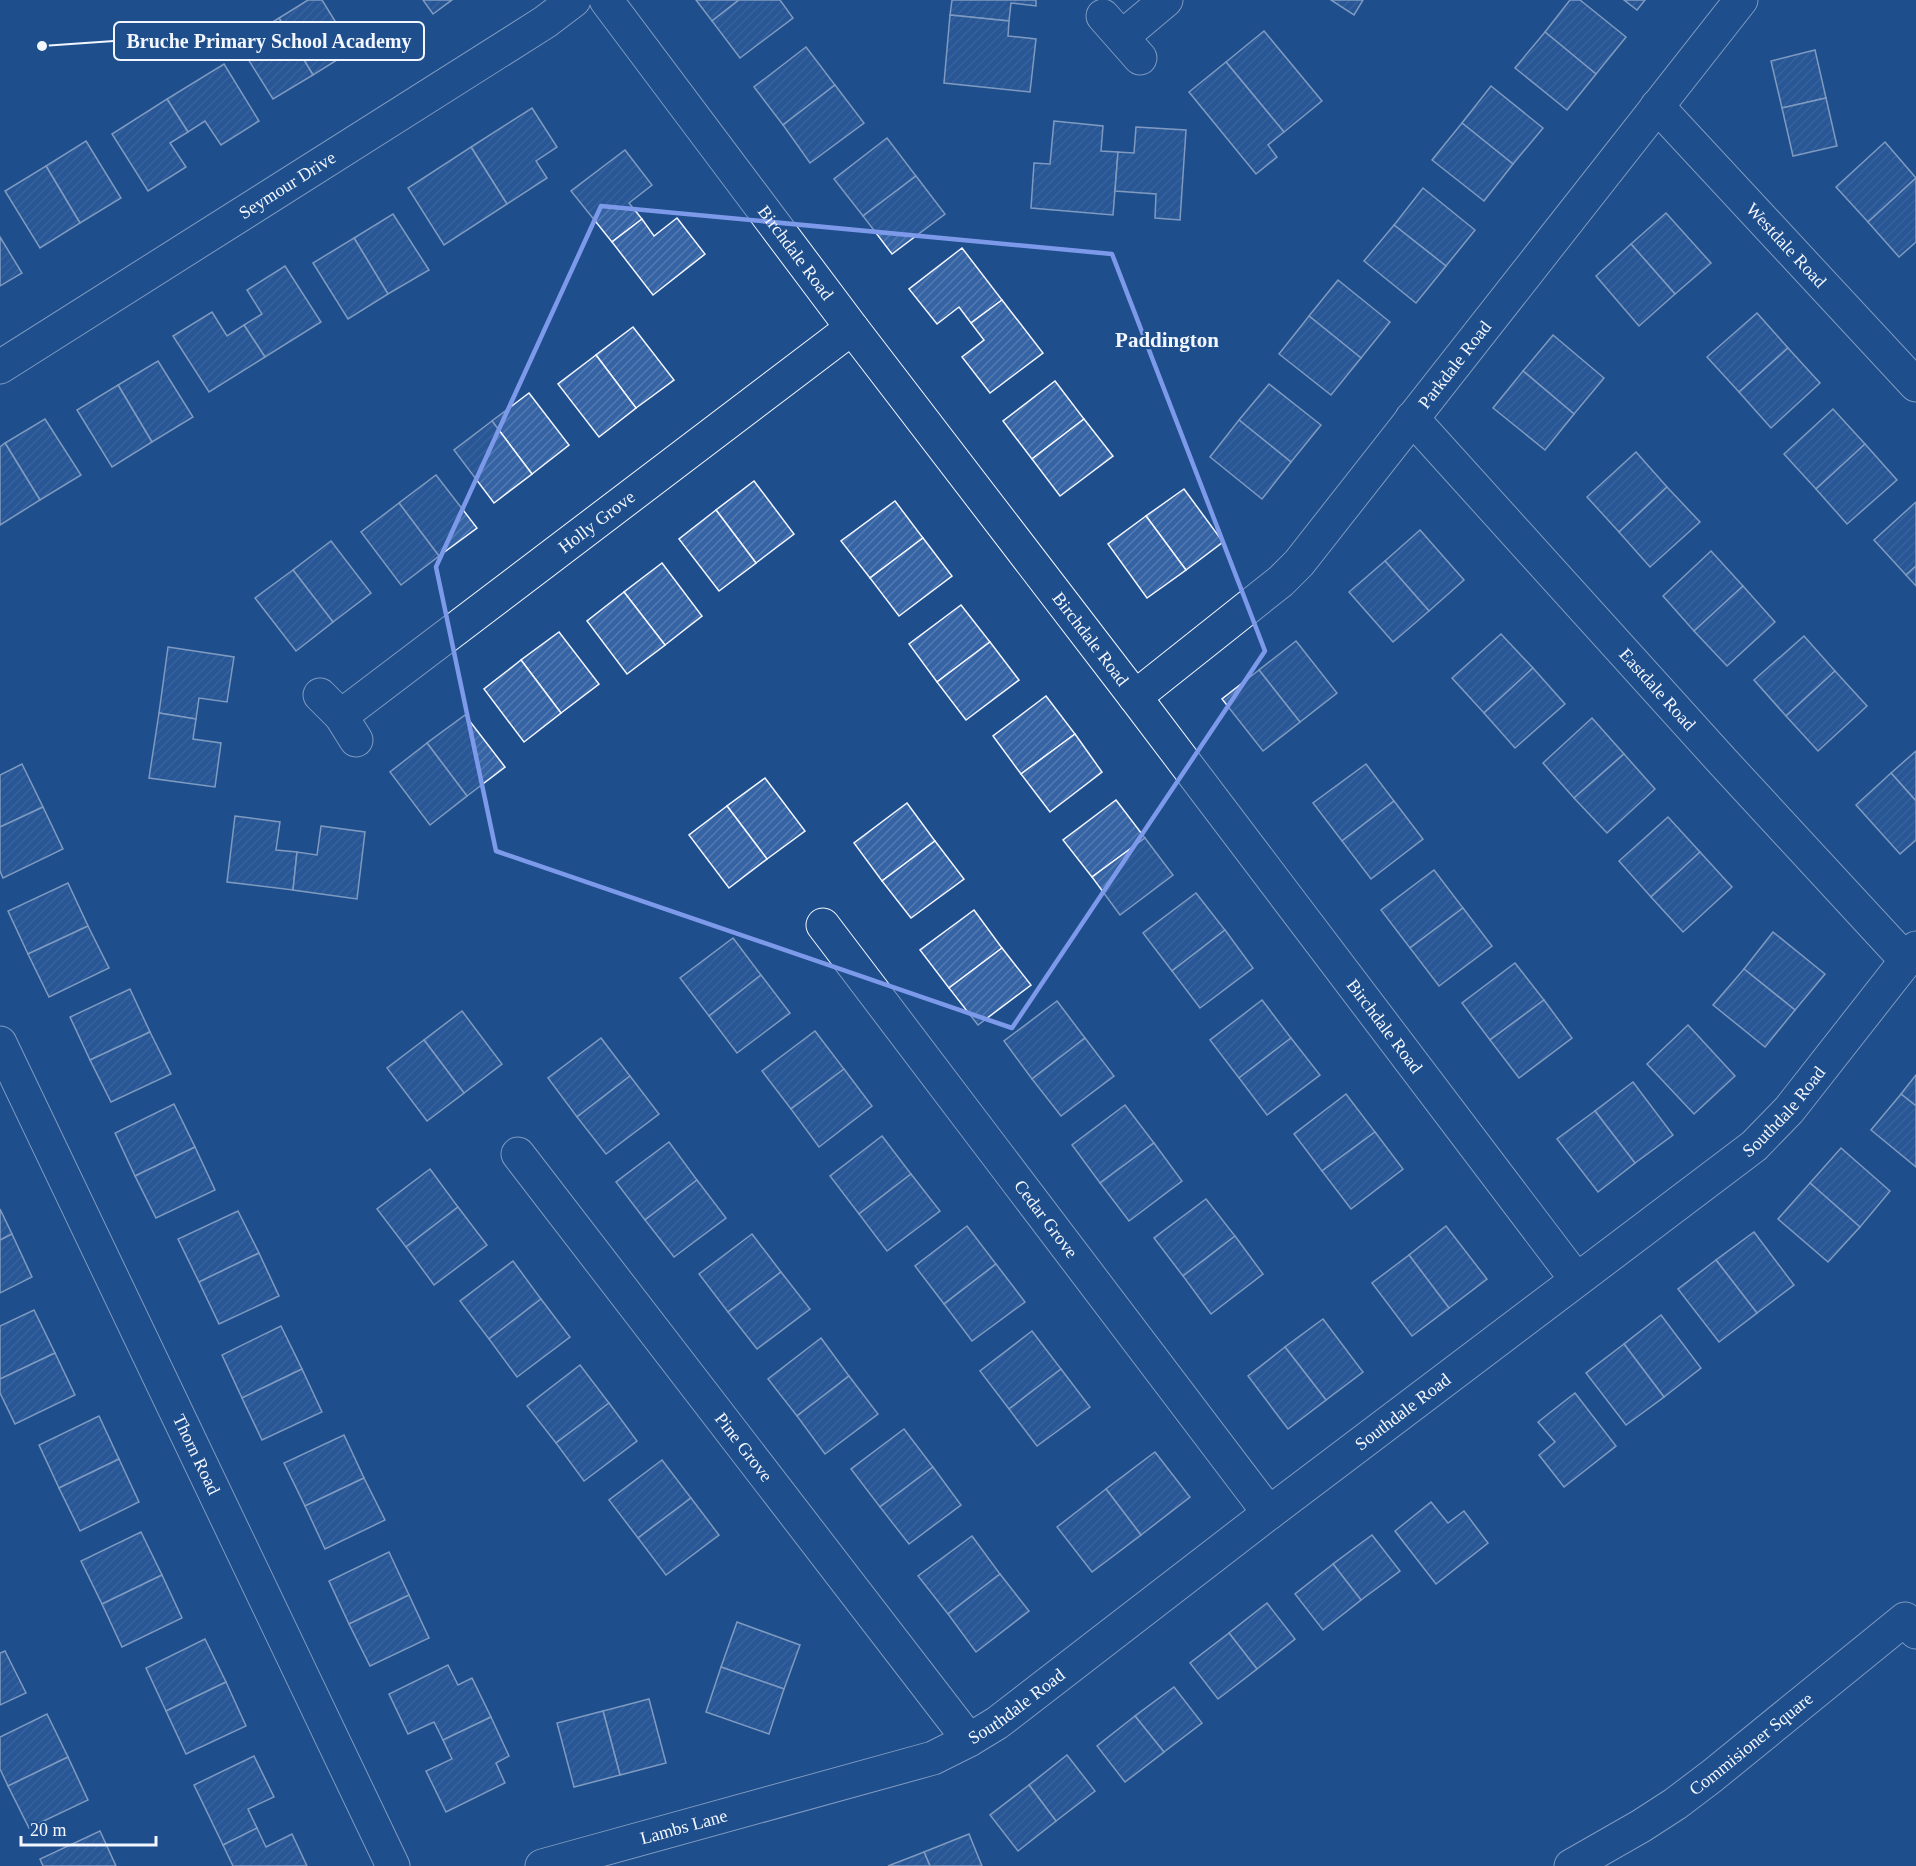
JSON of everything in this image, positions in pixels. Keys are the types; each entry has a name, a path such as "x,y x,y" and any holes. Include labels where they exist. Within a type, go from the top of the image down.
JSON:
{"street":[{"name":"Seymour Drive","path":"0,367 545,22 574,0"},
{"name":"Birchdale Road","path":"606,0 852,328 1576,1279"},
{"path":"1122,37 1166,0"},
{"name":"Parkdale Road","path":"1135,697 1281,581 1299,563 1741,0"},
{"name":"Westdale Road","path":"1657,106 1916,385"},
{"name":"Holly Grove","path":"339,717 852,328"},
{"name":"Eastdale Road","path":"1412,418 1716,754 1911,954"},
{"name":"Cedar Grove","path":"822,925 1269,1513"},
{"name":"Southdale Road","path":"825,1787 933,1758 997,1723 1269,1513 1754,1146 1789,1110 1911,954"},
{"name":"Thorn Road","path":"0,1043 393,1866"},
{"name":"Pine Grove","path":"518,1154 969,1740"},
{"name":"Commisioner Square","path":"1571,1866 1675,1804 1912,1620"},
{"name":"Lambs Lane","path":"542,1866 825,1787"}],"highlighted area":[{"path":"601,206 1112,254 1265,651 1012,1028 496,851 436,567"}],"building":[{"path":"308,0 322,0 353,50 313,75 279,18"},
{"path":"423,0 452,0 433,14"},
{"path":"696,0 739,0 712,21"},
{"path":"739,0 780,0 793,18 740,58 712,21"},
{"path":"952,0 1036,0 1036,6 1011,3 1009,21 950,15"},
{"path":"1331,0 1363,0 1354,15"},
{"path":"1570,0 1580,0 1626,37 1596,74 1545,32"},
{"path":"1624,0 1645,0 1637,10"},
{"path":"950,15 1009,21 1008,36 1036,39 1030,92 944,83"},
{"path":"279,18 313,75 273,99 238,43"},
{"path":"1264,31 1322,101 1284,132 1226,62"},
{"path":"1545,32 1596,74 1567,110 1515,68"},
{"path":"806,47 835,85 783,125 754,87"},
{"path":"1815,50 1826,98 1782,108 1771,61"},
{"path":"1226,62 1284,132 1268,145 1277,157 1256,174 1189,92"},
{"path":"224,64 259,121 221,145 205,121 188,132 167,99"},
{"path":"835,85 864,123 810,163 783,125"},
{"path":"1491,86 1543,128 1513,164 1462,123"},
{"path":"1826,98 1837,146 1793,156 1782,108"},
{"path":"167,99 188,132 170,143 186,167 148,191 112,134"},
{"path":"532,108 557,147 536,161 547,178 507,204 471,147"},
{"path":"1054,121 1103,126 1101,151 1118,152 1113,215 1031,208 1034,163 1050,164"},
{"path":"1462,123 1513,164 1484,201 1432,160"},
{"path":"1136,127 1186,130 1180,220 1155,218 1156,194 1115,191 1118,152 1134,153"},
{"path":"887,138 916,176 863,216 834,179"},
{"path":"86,141 121,198 80,223 46,166"},
{"path":"1885,142 1916,178 1868,222 1836,187"},
{"path":"471,147 507,204 444,245 408,188"},
{"path":"625,150 652,185 629,203 642,219 612,242 571,191"},
{"path":"46,166 80,223 40,248 5,191"},
{"path":"916,176 945,214 892,254 863,216"},
{"path":"1916,178 1916,242 1899,257 1868,222"},
{"path":"1423,188 1475,230 1446,266 1394,225"},
{"path":"1666,213 1711,263 1675,294 1631,244"},
{"path":"393,214 429,270 388,294 354,238"},
{"path":"677,218 705,254 653,295 612,242 642,219 654,236"},
{"path":"1394,225 1446,266 1416,303 1364,261"},
{"path":"0,237 22,273 0,286"},
{"path":"354,238 388,294 348,319 313,263"},
{"path":"1631,244 1675,294 1639,326 1596,276"},
{"path":"962,248 1002,300 971,323 959,307 937,324 909,289"},
{"path":"285,266 321,322 265,357 244,325 262,314 247,290"},
{"path":"1338,280 1390,322 1361,358 1309,316"},
{"path":"1002,300 1043,353 990,393 962,357 984,340 971,323"},
{"path":"212,312 227,336 244,325 265,357 209,392 173,336"},
{"path":"1757,313 1788,348 1739,392 1707,357"},
{"path":"1309,316 1361,358 1331,395 1279,354"},
{"path":"633,327 674,380 636,408 596,355"},
{"path":"1553,335 1604,378 1574,414 1523,371"},
{"path":"1788,348 1820,383 1771,428 1739,392"},
{"path":"596,355 636,408 599,437 558,384"},
{"path":"158,361 193,417 152,442 118,385"},
{"path":"1523,371 1574,414 1545,450 1493,408"},
{"path":"1055,381 1084,419 1032,459 1003,421"},
{"path":"1269,384 1321,425 1291,462 1239,420"},
{"path":"118,385 152,442 112,467 77,410"},
{"path":"529,393 569,445 532,474 492,421"},
{"path":"1833,409 1865,444 1816,489 1784,454"},
{"path":"45,419 81,475 40,500 5,443"},
{"path":"1084,419 1113,456 1060,496 1032,459"},
{"path":"1239,420 1291,462 1262,499 1210,457"},
{"path":"492,421 532,474 494,503 454,450"},
{"path":"5,443 40,500 0,525 0,447"},
{"path":"1865,444 1897,480 1847,524 1816,489"},
{"path":"1636,452 1667,487 1619,532 1587,497"},
{"path":"436,475 477,528 439,556 399,503"},
{"path":"754,481 794,534 756,563 716,510"},
{"path":"1667,487 1700,522 1650,567 1619,532"},
{"path":"1184,489 1223,542 1186,570 1146,516"},
{"path":"895,501 923,538 870,578 841,541"},
{"path":"1916,502 1916,566 1906,575 1874,540"},
{"path":"399,503 439,556 401,585 361,532"},
{"path":"716,510 756,563 719,591 679,539"},
{"path":"1146,516 1186,570 1147,598 1108,544"},
{"path":"1420,530 1464,580 1429,611 1385,561"},
{"path":"923,538 952,576 899,616 870,578"},
{"path":"331,541 371,593 333,622 293,570"},
{"path":"1711,551 1743,586 1694,631 1663,596"},
{"path":"1385,561 1429,611 1393,642 1349,592"},
{"path":"662,563 702,616 665,645 624,592"},
{"path":"1916,566 1916,586 1906,575"},
{"path":"293,570 333,622 296,651 255,598"},
{"path":"1743,586 1775,622 1727,666 1694,631"},
{"path":"624,592 665,645 627,674 587,621"},
{"path":"961,605 990,642 937,682 909,644"},
{"path":"559,632 599,684 561,713 521,660"},
{"path":"1501,634 1533,668 1484,713 1452,678"},
{"path":"1804,636 1835,671 1786,716 1754,680"},
{"path":"1296,641 1337,693 1300,722 1259,670"},
{"path":"990,642 1019,680 966,720 937,682"},
{"path":"168,647 234,657 227,702 199,698 196,719 159,713"},
{"path":"521,660 561,713 524,742 484,689"},
{"path":"1533,668 1565,704 1515,748 1484,713"},
{"path":"1259,670 1300,722 1263,751 1222,699"},
{"path":"1835,671 1867,706 1818,751 1786,716"},
{"path":"1046,696 1075,734 1021,774 993,736"},
{"path":"159,713 196,719 193,739 221,743 215,787 149,778"},
{"path":"465,715 505,767 467,796 427,743"},
{"path":"1592,718 1624,754 1574,798 1543,763"},
{"path":"1075,734 1102,772 1050,812 1021,774"},
{"path":"427,743 467,796 430,825 390,772"},
{"path":"1916,751 1916,801 1891,773"},
{"path":"1624,754 1655,789 1607,833 1574,798"},
{"path":"22,764 43,807 0,827 0,775"},
{"path":"1366,764 1394,801 1342,841 1313,803"},
{"path":"1891,773 1916,801 1916,840 1900,854 1856,805"},
{"path":"765,778 805,831 767,859 727,806"},
{"path":"1116,800 1145,838 1092,877 1063,840"},
{"path":"1394,801 1423,839 1371,879 1342,841"},
{"path":"907,803 935,841 882,881 854,843"},
{"path":"727,806 767,859 729,888 689,835"},
{"path":"43,807 63,849 3,878 0,871 0,827"},
{"path":"235,816 280,822 276,850 297,852 293,890 227,882"},
{"path":"1668,817 1700,852 1651,897 1619,861"},
{"path":"321,826 365,832 357,899 293,890 297,852 317,855"},
{"path":"1145,838 1173,875 1120,915 1092,877"},
{"path":"935,841 964,879 911,918 882,881"},
{"path":"1700,852 1732,887 1683,932 1651,897"},
{"path":"1434,870 1463,908 1410,948 1381,910"},
{"path":"68,883 88,926 28,954 8,911"},
{"path":"1196,893 1225,930 1172,971 1143,933"},
{"path":"1463,908 1492,946 1439,986 1410,948"},
{"path":"974,910 1002,948 949,988 920,950"},
{"path":"88,926 109,968 49,997 28,954"},
{"path":"1225,930 1253,968 1200,1008 1172,971"},
{"path":"1773,932 1825,974 1795,1010 1744,969"},
{"path":"733,938 761,975 709,1016 680,978"},
{"path":"1002,948 1031,985 978,1025 949,988"},
{"path":"1515,963 1544,1000 1490,1040 1462,1003"},
{"path":"1744,969 1795,1010 1765,1047 1713,1005"},
{"path":"761,975 790,1013 737,1053 709,1016"},
{"path":"130,989 150,1032 90,1060 70,1017"},
{"path":"1262,1000 1291,1038 1239,1078 1210,1040"},
{"path":"1544,1000 1572,1038 1519,1078 1490,1040"},
{"path":"1057,1001 1085,1038 1032,1079 1004,1041"},
{"path":"462,1011 502,1064 464,1093 424,1040"},
{"path":"1688,1025 1735,1076 1694,1114 1647,1064"},
{"path":"815,1031 844,1069 791,1109 762,1071"},
{"path":"150,1032 171,1074 111,1102 90,1060"},
{"path":"601,1038 630,1076 577,1117 548,1078"},
{"path":"1085,1038 1114,1076 1061,1116 1032,1079"},
{"path":"1291,1038 1320,1075 1267,1115 1239,1078"},
{"path":"424,1040 464,1093 427,1121 387,1068"},
{"path":"844,1069 872,1106 819,1147 791,1109"},
{"path":"1916,1075 1916,1106 1901,1094"},
{"path":"630,1076 659,1114 606,1154 577,1117"},
{"path":"1633,1082 1673,1135 1635,1163 1595,1111"},
{"path":"1346,1094 1375,1132 1322,1171 1294,1134"},
{"path":"1901,1094 1916,1106 1916,1167 1871,1130"},
{"path":"174,1104 195,1147 135,1176 115,1133"},
{"path":"1125,1105 1154,1143 1100,1183 1072,1145"},
{"path":"1595,1111 1635,1163 1598,1192 1557,1139"},
{"path":"1375,1132 1403,1169 1351,1209 1322,1171"},
{"path":"882,1136 911,1174 859,1214 830,1176"},
{"path":"669,1142 697,1180 645,1220 616,1182"},
{"path":"1154,1143 1182,1181 1129,1221 1100,1183"},
{"path":"195,1147 215,1190 156,1218 135,1176"},
{"path":"1841,1148 1890,1191 1860,1227 1810,1183"},
{"path":"430,1169 458,1207 406,1247 377,1209"},
{"path":"911,1174 940,1211 887,1251 859,1214"},
{"path":"697,1180 726,1218 674,1257 645,1220"},
{"path":"1810,1183 1860,1227 1828,1262 1778,1219"},
{"path":"1206,1199 1235,1236 1183,1276 1154,1238"},
{"path":"458,1207 487,1245 434,1285 406,1247"},
{"path":"0,1209 12,1234 0,1240"},
{"path":"238,1211 259,1253 199,1282 178,1239"},
{"path":"967,1226 996,1264 944,1304 915,1266"},
{"path":"1446,1226 1487,1279 1449,1308 1409,1255"},
{"path":"1754,1232 1794,1285 1757,1313 1716,1260"},
{"path":"12,1234 32,1277 0,1293 0,1240"},
{"path":"752,1234 781,1272 728,1312 699,1274"},
{"path":"1235,1236 1263,1274 1211,1314 1183,1276"},
{"path":"259,1253 279,1296 219,1324 199,1282"},
{"path":"1409,1255 1449,1308 1412,1336 1372,1283"},
{"path":"1716,1260 1757,1313 1719,1342 1678,1289"},
{"path":"513,1261 541,1299 489,1339 460,1301"},
{"path":"996,1264 1025,1302 972,1341 944,1304"},
{"path":"781,1272 810,1309 757,1349 728,1312"},
{"path":"541,1299 570,1337 517,1377 489,1339"},
{"path":"34,1310 55,1353 0,1379 0,1326"},
{"path":"1661,1315 1701,1368 1664,1397 1624,1344"},
{"path":"1323,1319 1363,1372 1326,1400 1285,1347"},
{"path":"281,1326 302,1369 242,1398 222,1355"},
{"path":"1032,1331 1061,1369 1009,1409 980,1371"},
{"path":"821,1338 849,1376 797,1416 768,1379"},
{"path":"1624,1344 1664,1397 1626,1425 1586,1373"},
{"path":"1285,1347 1326,1400 1288,1429 1248,1376"},
{"path":"55,1353 75,1395 15,1424 0,1393 0,1379"},
{"path":"580,1365 609,1403 556,1443 527,1406"},
{"path":"302,1369 322,1412 262,1440 242,1398"},
{"path":"1061,1369 1090,1407 1037,1446 1009,1409"},
{"path":"849,1376 878,1414 825,1454 797,1416"},
{"path":"1575,1393 1616,1446 1564,1487 1539,1455 1555,1442 1538,1422"},
{"path":"609,1403 637,1441 584,1481 556,1443"},
{"path":"99,1416 119,1459 59,1488 39,1445"},
{"path":"904,1429 933,1467 880,1507 851,1469"},
{"path":"344,1435 364,1478 305,1506 284,1463"},
{"path":"1155,1452 1190,1497 1141,1535 1106,1489"},
{"path":"119,1459 139,1502 80,1531 59,1488"},
{"path":"662,1460 691,1498 638,1538 609,1500"},
{"path":"933,1467 961,1505 909,1544 880,1507"},
{"path":"364,1478 385,1520 325,1549 305,1506"},
{"path":"1106,1489 1141,1535 1092,1572 1057,1527"},
{"path":"691,1498 719,1535 666,1575 638,1538"},
{"path":"1431,1502 1448,1523 1464,1511 1488,1543 1436,1584 1395,1531"},
{"path":"141,1532 162,1575 102,1604 81,1561"},
{"path":"1372,1535 1400,1571 1361,1600 1333,1564"},
{"path":"972,1536 1000,1574 948,1614 918,1576"},
{"path":"389,1552 409,1595 349,1624 329,1581"},
{"path":"1333,1564 1361,1600 1323,1630 1295,1594"},
{"path":"1000,1574 1029,1611 976,1652 948,1614"},
{"path":"162,1575 182,1618 122,1647 102,1604"},
{"path":"409,1595 429,1638 370,1666 349,1624"},
{"path":"1267,1603 1295,1639 1257,1669 1229,1633"},
{"path":"737,1622 800,1645 784,1689 721,1667"},
{"path":"1229,1633 1257,1669 1218,1699 1190,1663"},
{"path":"205,1639 226,1682 166,1711 146,1668"},
{"path":"5,1651 26,1693 0,1705 0,1653"},
{"path":"448,1665 458,1685 472,1678 491,1717 443,1740 434,1722 408,1734 389,1694"},
{"path":"721,1667 784,1689 769,1734 706,1712"},
{"path":"226,1682 246,1726 186,1754 166,1711"},
{"path":"1174,1687 1202,1723 1164,1752 1135,1716"},
{"path":"649,1699 666,1763 620,1775 603,1711"},
{"path":"603,1711 620,1775 574,1787 557,1723"},
{"path":"47,1714 68,1757 8,1786 0,1769 0,1737"},
{"path":"1135,1716 1164,1752 1125,1782 1097,1746"},
{"path":"491,1717 509,1756 496,1763 505,1783 446,1812 426,1771 452,1759 443,1740"},
{"path":"1067,1755 1095,1791 1056,1821 1029,1785"},
{"path":"254,1756 274,1797 248,1809 257,1828 223,1845 194,1785"},
{"path":"68,1757 88,1800 29,1828 8,1786"},
{"path":"1029,1785 1056,1821 1018,1851 990,1815"},
{"path":"257,1828 266,1847 292,1834 307,1866 233,1866 223,1845"},
{"path":"100,1831 116,1866 43,1866 40,1859"},
{"path":"969,1834 982,1866 930,1866 924,1852"},
{"path":"924,1852 930,1866 888,1866"}],"place":[{"name":"Bruche Primary School Academy","path":"42,46"}],"district":[{"name":"Paddington","path":"1167,340"}]}
